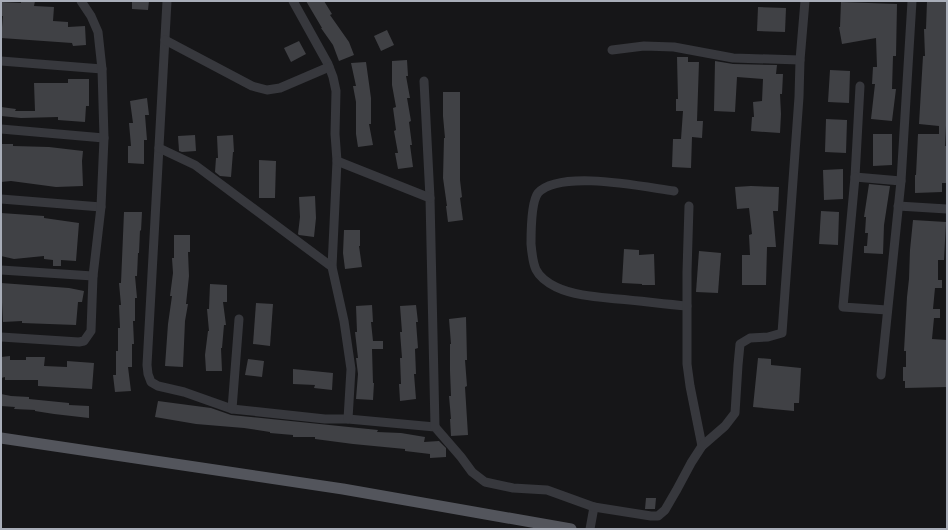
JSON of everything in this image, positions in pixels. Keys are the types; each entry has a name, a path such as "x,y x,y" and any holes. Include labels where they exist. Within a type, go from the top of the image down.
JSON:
{"main road":[{"path":"1,438 343,488 572,529"}],"street":[{"path":"1,337 84,341 91,331 94,276 101,207 104,138 102,69 98,32 92,16 82,1"},
{"path":"167,1 147,365 151,382 158,386 184,392 232,409 325,420 348,419 435,427"},
{"path":"293,1 329,67 336,91 335,134 337,161 332,267 344,321 351,369 348,419"},
{"path":"424,81 430,198 435,427 472,472 485,482 513,488 547,490 594,507 658,516 665,510 702,446 725,426 736,413 740,344 750,338 768,337 782,333 805,1"},
{"path":"881,375 901,181 912,1"},
{"path":"165,40 252,86 267,90 280,88 329,67"},
{"path":"612,50 644,46 674,47 733,58 800,60"},
{"path":"1,61 102,69"},
{"path":"860,86 855,177 843,307 887,310"},
{"path":"1,129 104,138"},
{"path":"159,148 195,165 332,267"},
{"path":"337,161 430,198"},
{"path":"855,177 901,181"},
{"path":"674,191 583,180 566,182 547,187 538,194 533,204 531,237 532,263 539,276 556,287 574,293 593,297 687,306"},
{"path":"1,199 101,207"},
{"path":"689,206 687,306 688,364 690,386 702,446"},
{"path":"898,206 947,209"},
{"path":"1,270 94,276"},
{"path":"232,409 239,319"},
{"path":"590,529 594,507"}],"building":[{"path":"21,1 35,1 34,6 54,7 53,21 68,22 68,27 85,26 86,45 73,46 72,43 1,38 3,16 1,16 1,2 21,3"},
{"path":"132,1 149,1 148,10 132,9"},
{"path":"306,1 324,1 332,14 330,15 349,42 354,55 339,61 333,45 321,28"},
{"path":"927,1 947,1 947,126 945,146 947,146 947,183 942,183 942,192 915,193 918,134 939,134 939,126 919,124 923,56 925,56 924,29 926,29"},
{"path":"841,2 897,4 896,56 893,56 892,89 896,89 892,121 871,119 875,84 872,84 873,67 877,67 876,38 842,44 839,27"},
{"path":"758,7 786,8 785,32 757,31"},
{"path":"387,30 394,45 381,51 374,36"},
{"path":"299,41 306,54 291,62 284,48"},
{"path":"677,57 688,57 688,62 699,62 697,121 703,121 702,138 692,137 691,168 672,167 673,139 681,139 683,111 676,111 676,99 678,99"},
{"path":"407,60 408,76 406,76 410,98 407,98 411,121 409,122 412,145 410,145 413,167 398,169 395,153 398,153 394,131 396,130 393,108 396,107 392,85 392,61"},
{"path":"715,61 733,64 777,65 776,74 783,74 782,94 780,94 780,133 751,131 752,117 754,117 753,102 762,101 763,79 737,77 735,112 714,111"},
{"path":"366,62 371,98 371,124 369,124 373,145 358,147 356,134 356,102 353,86 356,86 351,63"},
{"path":"830,70 850,71 849,103 828,102"},
{"path":"68,79 89,79 89,106 86,106 85,122 58,120 58,117 21,118 1,116 1,107 16,109 15,111 35,111 34,83 68,83"},
{"path":"443,92 460,92 460,180 462,197 460,198 463,220 448,222 443,178 445,138"},
{"path":"147,98 149,115 145,115 147,140 144,140 144,164 128,163 128,146 131,146 129,123 133,123 130,101"},
{"path":"826,119 847,120 846,153 825,152"},
{"path":"873,134 892,134 892,165 873,166"},
{"path":"195,135 196,151 179,151 178,136"},
{"path":"233,135 234,152 231,177 220,176 215,172 216,158 218,158 217,136"},
{"path":"1,144 83,151 83,186 56,187 11,181 1,182"},
{"path":"259,160 276,161 275,198 259,198"},
{"path":"843,169 843,199 824,200 823,170"},
{"path":"869,184 890,186 884,225 883,254 864,253 864,246 867,246 868,233 865,233 866,217 864,217"},
{"path":"735,187 779,187 778,211 773,211 776,247 767,247 766,285 742,285 742,255 750,255 749,235 752,234 749,208 737,209"},
{"path":"315,196 316,218 314,237 299,235 299,197"},
{"path":"821,211 839,212 838,245 819,244"},
{"path":"124,212 142,212 137,276 135,276 137,298 135,298 135,321 133,321 134,344 132,344 132,367 128,367 131,391 115,392 113,375 116,375 116,351 118,351 118,328 120,328 119,305 121,305 119,283 121,283"},
{"path":"1,213 44,216 44,218 79,223 76,261 61,260 61,266 53,266 53,260 44,259 44,256 14,259 1,256"},
{"path":"913,220 946,222 944,260 938,260 938,280 942,280 942,288 935,288 933,309 940,309 940,318 934,318 932,339 947,340 947,387 905,388 905,381 903,381 903,367 906,367 906,351 904,351"},
{"path":"344,230 360,230 359,246 362,267 345,269 343,253"},
{"path":"174,235 190,235 190,252 188,252 189,276 186,304 188,304 185,321 183,367 165,366 172,296 170,296 173,273 172,258 174,258"},
{"path":"624,249 639,250 639,255 654,254 655,285 622,283"},
{"path":"699,251 721,253 718,293 696,292"},
{"path":"1,283 69,288 84,291 82,302 78,302 76,325 22,323 22,321 3,322"},
{"path":"210,284 227,285 227,302 223,302 226,325 224,325 221,348 222,371 206,371 205,355 209,331 207,309 209,309"},
{"path":"256,303 273,304 270,346 253,344"},
{"path":"372,305 373,322 371,322 373,341 383,341 383,349 372,349 374,383 373,400 356,399 358,374 356,358 358,358 355,332 357,332 356,306"},
{"path":"416,305 418,322 416,322 418,348 415,349 416,374 414,374 416,399 400,401 400,358 402,358 400,332 402,332 400,306"},
{"path":"466,317 467,360 465,360 467,386 465,387 468,435 451,436 449,396 451,396 451,344 449,319"},
{"path":"10,356 10,360 26,360 26,357 45,357 44,366 67,367 67,361 94,363 92,389 38,386 38,380 5,380 5,377 1,378 1,357"},
{"path":"758,358 771,359 771,365 801,368 799,403 794,403 794,411 753,407"},
{"path":"248,359 264,361 262,377 245,375"},
{"path":"293,369 333,373 332,390 314,388 315,385 293,384"},
{"path":"1,394 29,397 29,399 69,403 69,405 89,406 89,418 35,410 14,409 15,407 1,406"},
{"path":"158,401 211,408 231,415 378,430 377,432 401,433 425,437 424,442 439,441 446,448 446,457 430,458 430,454 405,451 405,449 315,439 315,437 293,437 293,435 270,433 244,428 196,424 155,417"},
{"path":"646,498 656,498 655,509 645,509"}]}
